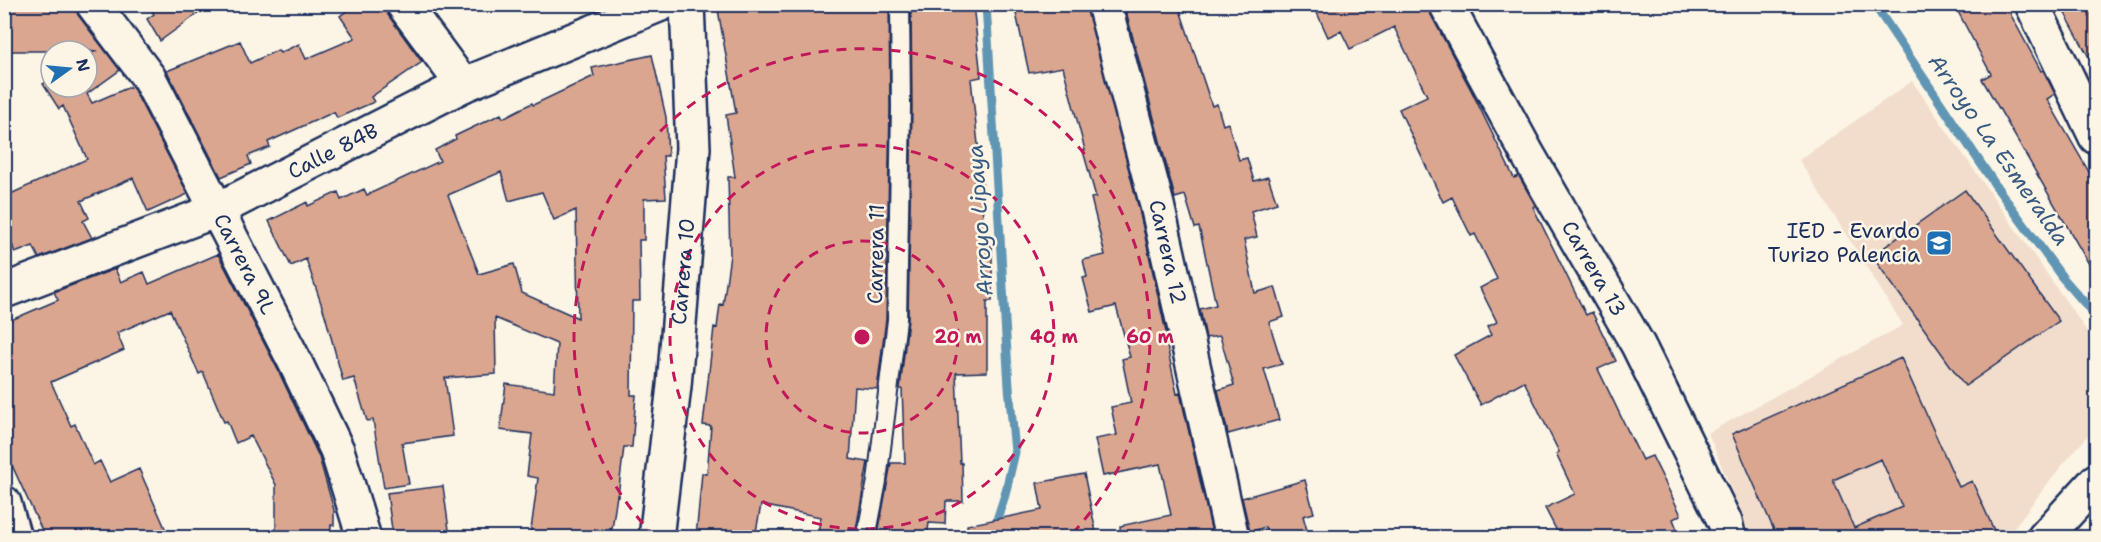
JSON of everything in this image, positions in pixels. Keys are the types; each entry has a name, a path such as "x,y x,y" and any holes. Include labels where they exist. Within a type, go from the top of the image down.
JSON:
{"street":[{"name":"Carrera 9L","path":"93,4 149,78 294,360 337,450 364,537"},
{"path":"403,4 463,85"},
{"name":"Calle 84B","path":"4,291 217,210 463,85 661,4"},
{"name":"Carrera 10","path":"656,537 674,386 693,148 687,4"},
{"name":"Carrera 12","path":"1104,4 1158,205 1232,537"},
{"name":"Carrera 13","path":"1446,4 1528,155 1638,345 1725,522 1729,537"},
{"path":"2032,4 2097,137"},
{"path":"2044,537 2097,481"},
{"path":"4,503 14,537"}],"lane":[{"name":"Carrera 11","path":"866,537 877,481 897,320 901,108 900,4"}],"shaded area":[{"name":"IED - Evardo Turizo Palencia","path":"1912,81 2096,344 2096,426 2055,474 2006,538 1751,537 1708,433 1903,325 1799,160"}],"building":[{"path":"4,4 75,4 78,15 96,39 39,39 39,51 4,51"},
{"path":"148,4 211,4 160,41 147,19 154,14"},
{"path":"356,4 385,4 388,15 422,62 371,97 374,102 337,118 334,112 268,142 270,147 248,156 251,164 221,177 167,71 240,41 250,63 278,50 280,53 299,44 306,59 355,38 340,16"},
{"path":"717,4 889,4 890,108 886,319 877,389 855,387 850,459 868,462 853,537 817,537 821,517 761,505 755,537 696,537 702,473 707,474 711,426 703,425 714,327 717,328 720,304 723,305 730,255 728,177 735,177 726,115 736,113"},
{"path":"911,4 973,4 981,77 971,79 983,191 982,244 992,245 992,301 987,301 987,372 956,373 963,501 946,501 945,524 929,523 927,537 895,537 878,534 891,463 905,463 902,389 900,389 908,320 912,108"},
{"path":"1014,4 1086,4 1139,209 1169,346 1167,346 1177,394 1180,393 1213,537 1121,537 1120,526 1171,515 1160,464 1103,476 1095,439 1117,435 1111,407 1131,403 1122,359 1130,357 1116,306 1092,312 1083,278 1087,277 1083,260 1105,255 1091,198 1096,197 1063,67 1029,73"},
{"path":"1124,4 1178,4 1212,106 1217,104 1223,125 1228,123 1239,160 1247,158 1254,181 1268,177 1277,203 1251,211 1257,237 1244,240 1255,293 1275,287 1284,317 1269,322 1282,364 1264,369 1279,420 1228,434 1218,390 1234,385 1220,336 1206,338 1200,309 1216,305 1199,227 1195,228 1185,195 1175,198"},
{"path":"1313,4 1427,4 1514,178 1519,176 1535,205 1533,207 1586,315 1592,312 1616,361 1598,369 1642,460 1652,456 1681,515 1673,519 1680,537 1560,537 1545,508 1575,494 1556,454 1559,452 1524,381 1481,405 1454,355 1491,335 1487,327 1497,322 1480,288 1497,279 1475,234 1471,236 1452,197 1443,202 1399,109 1427,96 1394,27 1350,49 1341,31 1328,37"},
{"path":"1954,4 2005,4 2041,71 2043,70 2055,94 2047,99 2097,186 2097,278 1982,79 1991,74"},
{"path":"2060,4 2097,4 2097,72"},
{"path":"99,42 120,70 99,85"},
{"path":"652,55 666,117 668,156 663,156 666,198 644,199 644,240 639,240 640,301 632,301 631,395 636,395 632,447 624,447 618,496 609,537 530,537 538,478 527,476 532,434 500,430 506,384 554,391 557,344 495,318 496,374 445,378 453,436 402,443 409,484 384,488 373,420 367,421 354,378 343,381 325,315 306,259 291,266 269,221 307,202 308,206 338,192 341,200 364,189 367,195 440,161 435,150 456,139 455,136 501,114 503,118 594,76 592,68","holes":["501,172 509,201 542,192 554,220 576,210 578,318 522,293 514,264 479,274 448,195"]},
{"path":"132,86 188,194 148,212 133,178 81,201 89,218 83,221 92,238 39,258 33,246 15,253 12,244 4,247 4,197 87,159 63,106 59,109 53,99 90,99 92,103"},
{"path":"1965,190 2059,321 1965,386 1872,256"},
{"path":"218,254 277,368 319,457 334,510 334,525 331,525 330,537 276,537 276,485 251,436 236,443 227,421 224,422 203,372 199,374 170,310 117,333 124,350 51,382 71,426 75,424 93,465 100,461 110,482 139,469 169,537 45,537 4,448 4,323 58,300 54,292 115,269 121,282 144,272 149,284"},
{"path":"1901,358 1959,487 1972,481 1997,537 1777,537 1732,434","holes":["1881,459 1902,507 1854,528 1833,480"]},
{"path":"1084,474 1097,537 968,537 967,525 1042,510 1037,483"},
{"path":"1305,480 1314,513 1303,516 1309,537 1268,537 1265,527 1250,532 1242,498"},
{"path":"443,486 450,537 393,537 387,493"}],"waterway":[{"name":"Arroyo Lipaya","path":"986,4 1015,452 1005,495 991,538"},
{"name":"Arroyo La Esmeralda","path":"1874,4 1998,189 2062,277 2096,316"}],"place":[{"name":"IED - Evardo Turizo Palencia","path":"1939,243"}]}
